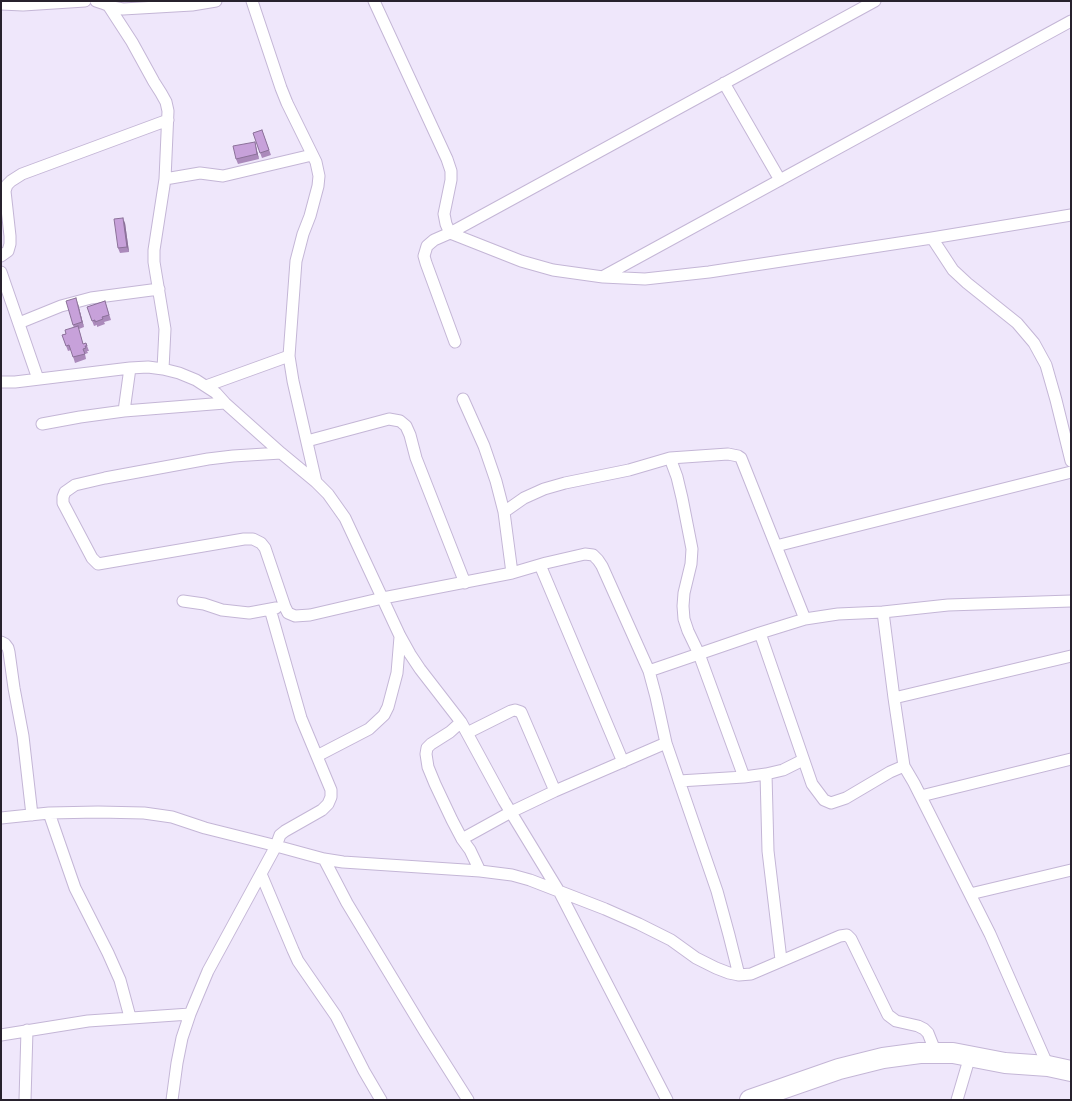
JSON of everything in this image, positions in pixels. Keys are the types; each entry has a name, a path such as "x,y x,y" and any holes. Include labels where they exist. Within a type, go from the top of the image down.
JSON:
{"highway":[{"path":"750,1100 839,1069 864,1062 904,1055 953,1053 1005,1063 1048,1066 1071,1071"}],"street":[{"path":"1,4 23,5 85,1"},
{"path":"96,1 107,3 112,7 123,9 192,5 216,1"},
{"path":"252,1 281,88 318,167 318,186 296,261 289,356 293,381 316,482"},
{"path":"374,1 447,159 451,171 452,180 444,214 450,233 527,263 554,270 603,277 645,279 709,272 1071,215"},
{"path":"455,342 424,256 427,246 434,240 450,233 876,1"},
{"path":"107,3 132,42 166,102 168,111 165,179 154,250 154,262 165,329 163,369"},
{"path":"603,277 1071,21"},
{"path":"724,83 780,180"},
{"path":"1,256 8,251 10,244 5,191 7,185 11,181 22,174 168,120"},
{"path":"165,179 200,173 223,176 312,155"},
{"path":"932,238 953,270 1017,323 1034,343 1046,365 1071,461"},
{"path":"1,272 38,379"},
{"path":"19,323 61,306 91,298 159,289"},
{"path":"206,386 289,356"},
{"path":"124,411 130,368"},
{"path":"1,382 15,382 130,368 163,369 179,373 196,380 216,394 328,494 346,518 400,636 410,654 420,670 461,722 511,812 560,893 667,1100"},
{"path":"463,399 484,446 496,481 504,512 512,573"},
{"path":"42,424 124,411 225,403"},
{"path":"307,441 389,419 400,421 406,426 416,458 465,583"},
{"path":"281,453 208,459 105,478 75,485 65,492 63,497 64,503 85,546 92,558 98,564 244,539 253,539 261,543 265,548 285,607 288,613 295,616 310,615 383,598 512,573 585,554 593,555 602,566 649,671 666,743 717,891 739,975"},
{"path":"504,512 524,498 544,489 565,483 629,470 670,458 728,454 738,456 741,458 805,619"},
{"path":"670,458 682,498 692,549 691,564 684,593 684,619 699,654 744,777"},
{"path":"776,546 1071,472"},
{"path":"540,565 623,762"},
{"path":"184,601 204,604 222,610 249,613 285,607"},
{"path":"649,671 805,619 838,614 884,612 948,605 1071,601"},
{"path":"172,1100 182,1038 190,1014 208,971 276,846 280,835 285,830 322,810 328,804 331,797 331,790 301,718 270,609"},
{"path":"884,612 904,766 921,796 970,894 1003,963 1048,1066"},
{"path":"760,633 812,784 824,800 831,803 837,802 890,772 904,766"},
{"path":"317,756 369,729 384,715 388,707 397,673 400,636"},
{"path":"1,642 8,648 9,652 23,736 32,815"},
{"path":"894,698 1071,656"},
{"path":"467,733 515,710 521,712 555,791"},
{"path":"461,722 450,732 431,744 427,748 426,754 428,766 435,784 452,820 462,839 470,850 480,871"},
{"path":"462,839 511,812 555,791 666,743"},
{"path":"921,796 1071,759"},
{"path":"679,781 744,777 766,774 783,770 804,760"},
{"path":"766,774 768,851 781,960"},
{"path":"48,813 75,888 120,980 130,1017"},
{"path":"1,818 48,813 144,813 172,817 205,828 324,859 361,864 501,873 530,880 604,909 671,940 696,958 716,968 739,975 751,974 840,936 848,935 888,1015 896,1021 918,1026 924,1029 928,1033 936,1053"},
{"path":"324,859 347,903 468,1100"},
{"path":"970,894 1071,870"},
{"path":"261,874 298,961 336,1016 364,1071 381,1100"},
{"path":"1,1035 88,1021 190,1014"},
{"path":"25,1100 27,1030"},
{"path":"957,1100 970,1056"}],"building":[{"path":"262,130 269,150 260,153 253,133"},
{"path":"255,142 257,154 236,159 233,146"},
{"path":"123,218 127,247 118,248 114,219"},
{"path":"76,298 82,322 73,325 66,301"},
{"path":"105,301 109,315 102,317 103,319 95,322 95,320 92,321 87,307"},
{"path":"78,326 83,344 86,343 87,346 83,349 85,354 73,357 69,345 66,346 62,335 66,334 65,330"}]}
